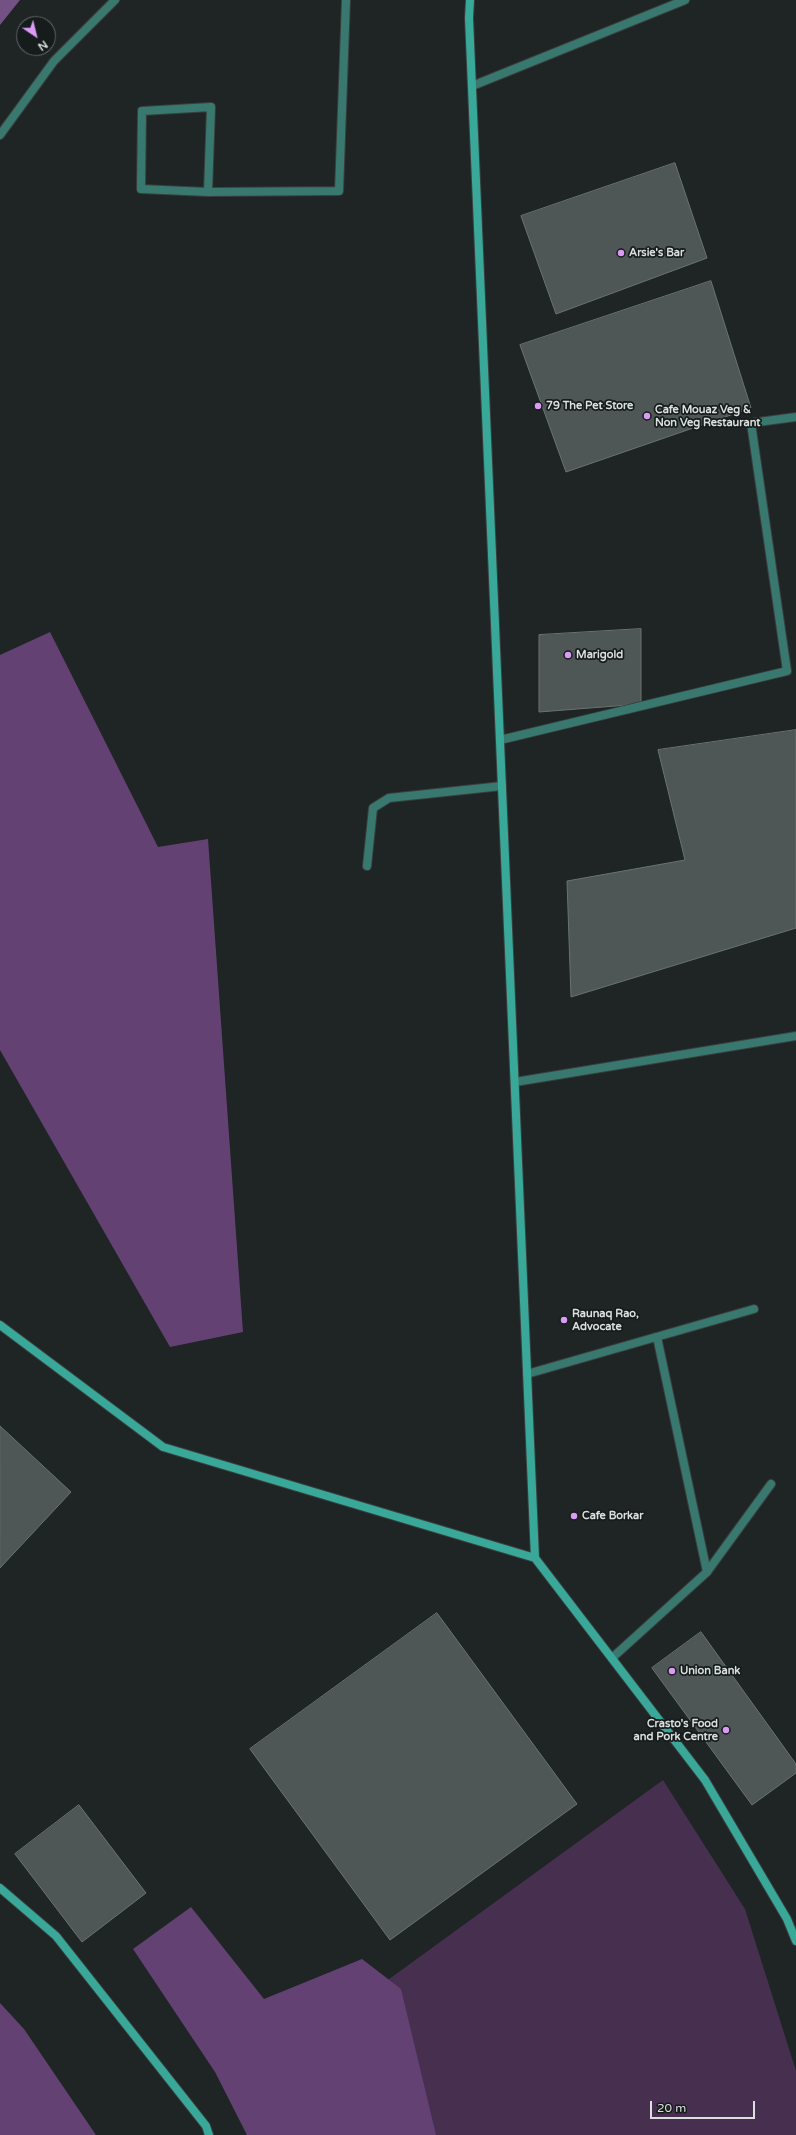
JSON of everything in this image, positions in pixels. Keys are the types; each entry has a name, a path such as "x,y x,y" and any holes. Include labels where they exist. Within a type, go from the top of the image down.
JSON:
{"main road":[{"path":"470,0 469,18 535,1558 705,1780 787,1919 796,1941"},
{"path":"0,1325 163,1447 535,1558"},
{"path":"0,1888 56,1936 206,2126 208,2135"}],"street":[{"path":"0,135 54,61 115,0"},
{"path":"208,192 212,107 142,111 141,189 208,192 339,191 346,0"},
{"path":"472,86 685,0"},
{"path":"500,740 787,671 751,423 796,417"},
{"path":"367,866 373,808 389,798 502,786"},
{"path":"515,1082 796,1036"},
{"path":"527,1374 754,1309"},
{"path":"657,1337 707,1572"},
{"path":"612,1658 707,1572 770,1484"}],"shaded area":[{"path":"0,0 20,0 0,25"},
{"path":"50,632 158,847 208,839 243,1332 170,1347 0,1050 0,655"},
{"path":"663,1780 745,1909 796,2071 796,2135 410,2135 385,1982"},
{"path":"191,1907 264,1999 362,1959 401,1989 436,2135 247,2135 215,2072 133,1949"},
{"path":"0,2003 24,2029 96,2135 0,2135"}],"building":[{"path":"675,163 707,258 556,314 521,216"},
{"path":"711,281 751,408 566,472 520,345"},
{"path":"641,629 641,704 539,712 539,635"},
{"path":"796,730 796,928 571,997 567,881 685,860 658,750"},
{"path":"0,1426 71,1492 0,1568"},
{"path":"437,1613 577,1804 390,1940 250,1749"},
{"path":"701,1632 796,1764 796,1773 752,1805 652,1668"},
{"path":"79,1805 146,1893 82,1942 15,1854"}],"place":[{"name":"Arsie's Bar","path":"621,253"},
{"name":"79 The Pet Store","path":"538,406"},
{"name":"Cafe Mouaz Veg & Non Veg Restaurant","path":"647,416"},
{"name":"Marigold","path":"568,655"},
{"name":"Raunaq Rao, Advocate","path":"564,1320"},
{"name":"Cafe Borkar","path":"574,1516"},
{"name":"Union Bank","path":"672,1671"},
{"name":"Crasto's Food and Pork Centre","path":"726,1730"}]}
